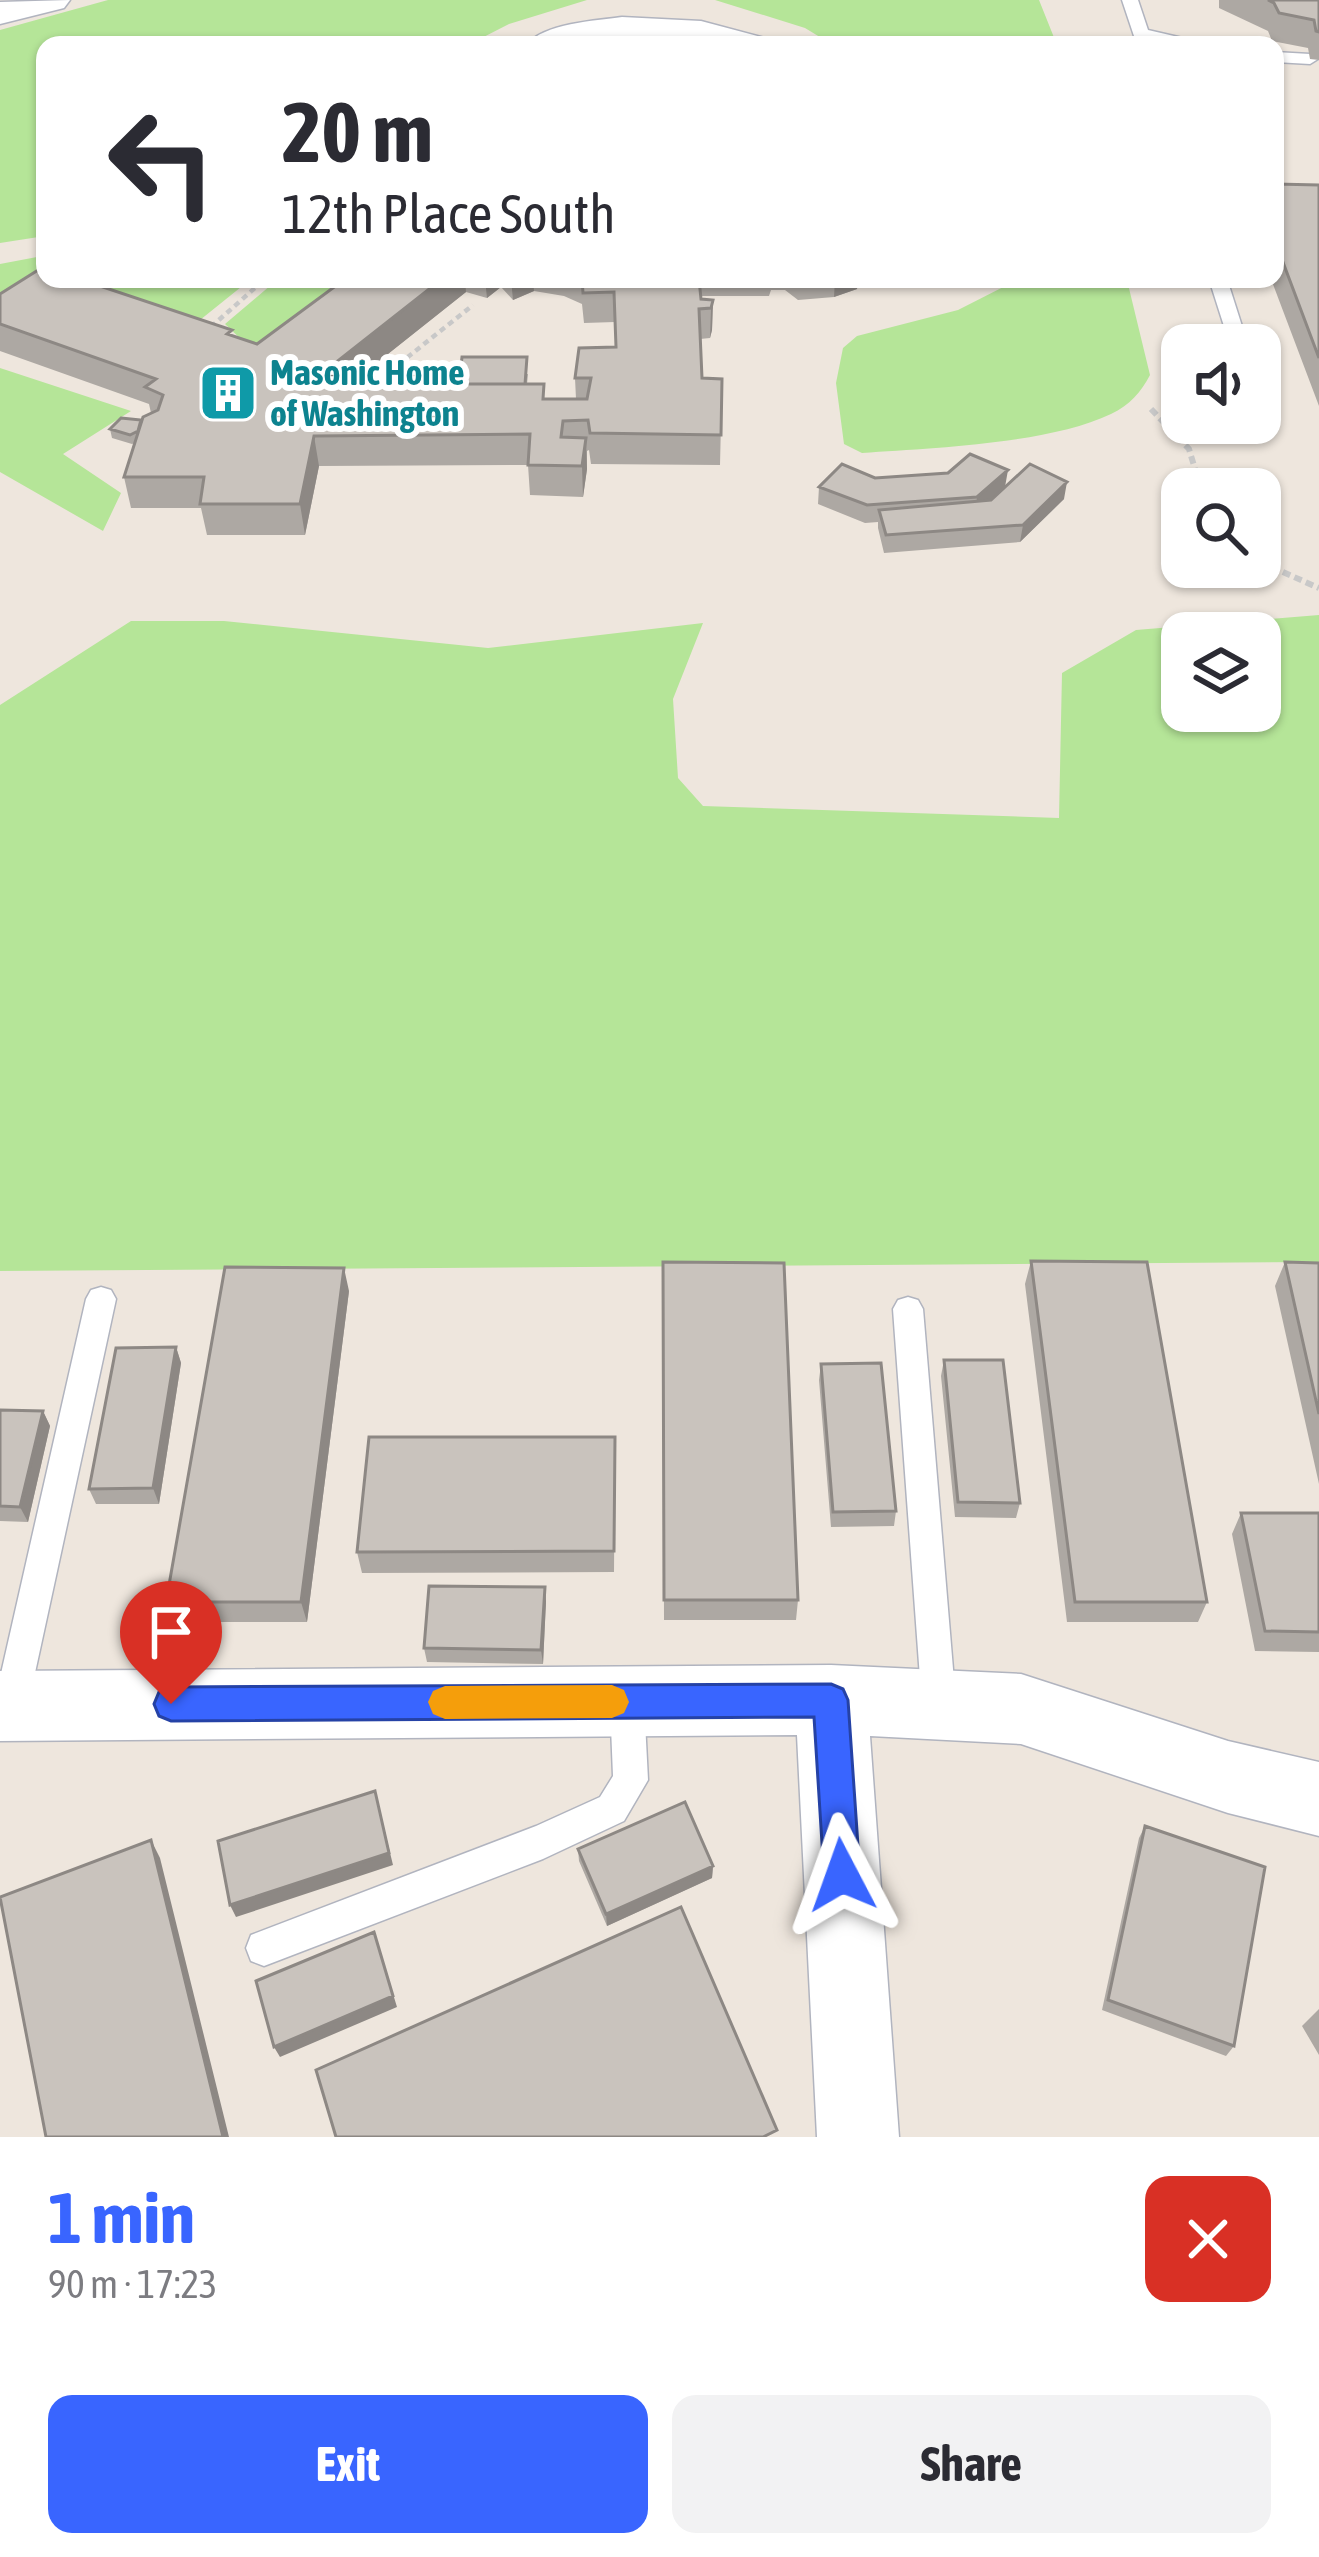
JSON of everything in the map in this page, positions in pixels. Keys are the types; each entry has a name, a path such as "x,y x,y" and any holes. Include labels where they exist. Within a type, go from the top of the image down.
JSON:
{"main road":[{"path":"0,13 51,0"}],"street":[{"path":"576,36 649,12 723,36"},
{"path":"5,1706 831,1700 1021,1709 1228,1778 1319,1799"},
{"path":"831,1700 858,2137"}],"lane":[{"path":"1130,0 1142,36"},
{"path":"1284,58 1310,59"},
{"path":"1221,288 1232,324"},
{"path":"5,1706 101,1299"},
{"path":"908,1309 939,1706"},
{"path":"264,1948 543,1841 612,1809 631,1780 627,1702"}],"path":[{"path":"226,340 210,326 254,288"},
{"path":"411,400 390,379 400,363 473,304"},
{"path":"379,394 396,389"},
{"path":"1150,409 1190,449 1195,468"},
{"path":"1281,574 1319,588"}],"green space":[{"path":"108,0 587,0 486,36 36,36 36,237 0,243 0,30"},
{"path":"715,0 1039,0 1053,36 818,36"},
{"path":"36,257 36,288 240,288 200,320 0,317 0,264"},
{"path":"267,288 342,288 265,362 225,324"},
{"path":"1001,288 1129,288 1150,375 1129,402 1111,414 1056,432 862,453 844,444 836,383 843,348 857,336 958,310"},
{"path":"0,368 131,411 63,454 121,493 103,531 0,472"},
{"path":"1319,615 1319,1262 0,1271 0,705 131,621 224,621 488,648 703,623 673,699 678,778 703,806 1059,818 1062,673 1136,630 1161,628 1161,732 1281,732 1281,618"}],"building":[{"path":"1268,0 1319,0 1319,32 1314,20 1279,13"},
{"path":"1284,184 1319,185 1319,358 1284,265"},
{"name":"Masonic Home of Washington","path":"36,271 36,288 106,288 232,330 227,334 257,344 333,288 431,288 316,378 323,384 544,384 543,399 587,399 591,378 575,378 579,348 616,347 614,292 583,293 583,288 700,288 701,299 713,300 711,308 699,309 702,378 722,379 721,435 590,433 588,420 563,421 561,437 586,438 582,466 528,465 530,434 314,436 300,504 200,504 204,477 124,477 143,417 158,410 163,395 145,387 156,379 0,324 0,294"},
{"path":"462,357 527,357 525,384 459,384"},
{"path":"121,418 141,420 138,431 130,435 110,429"},
{"path":"970,454 1008,470 977,497 867,505 819,487 842,464 875,478 948,473"},
{"path":"1030,464 1067,482 1023,525 886,535 879,510 991,500"},
{"path":"1031,1261 1147,1262 1207,1602 1075,1602"},
{"path":"663,1262 784,1263 798,1600 664,1600"},
{"path":"1285,1262 1319,1263 1319,1414"},
{"path":"225,1267 344,1268 301,1602 166,1602"},
{"path":"176,1347 153,1488 89,1489 116,1348"},
{"path":"944,1360 1003,1360 1020,1503 958,1502"},
{"path":"881,1363 896,1511 833,1512 821,1364"},
{"path":"0,1410 43,1411 20,1507 0,1506"},
{"path":"369,1437 615,1437 614,1551 357,1552"},
{"path":"1241,1513 1319,1513 1319,1632 1265,1631"},
{"path":"429,1586 545,1587 541,1650 424,1648"},
{"path":"375,1791 389,1853 230,1905 218,1841"},
{"path":"685,1802 713,1866 606,1914 578,1849"},
{"path":"1145,1826 1265,1867 1234,2046 1108,2000"},
{"path":"151,1840 223,2137 46,2137 0,1897"},
{"path":"681,1907 777,2130 763,2137 336,2137 316,2070"},
{"path":"374,1932 393,1996 274,2047 256,1981"}],"slow traffic":[{"path":"445,1702 612,1702"}],"place":[{"name":"Masonic Home of Washington","path":"228,393"}],"route":[{"path":"171,1704 831,1700 842,1875"}]}
